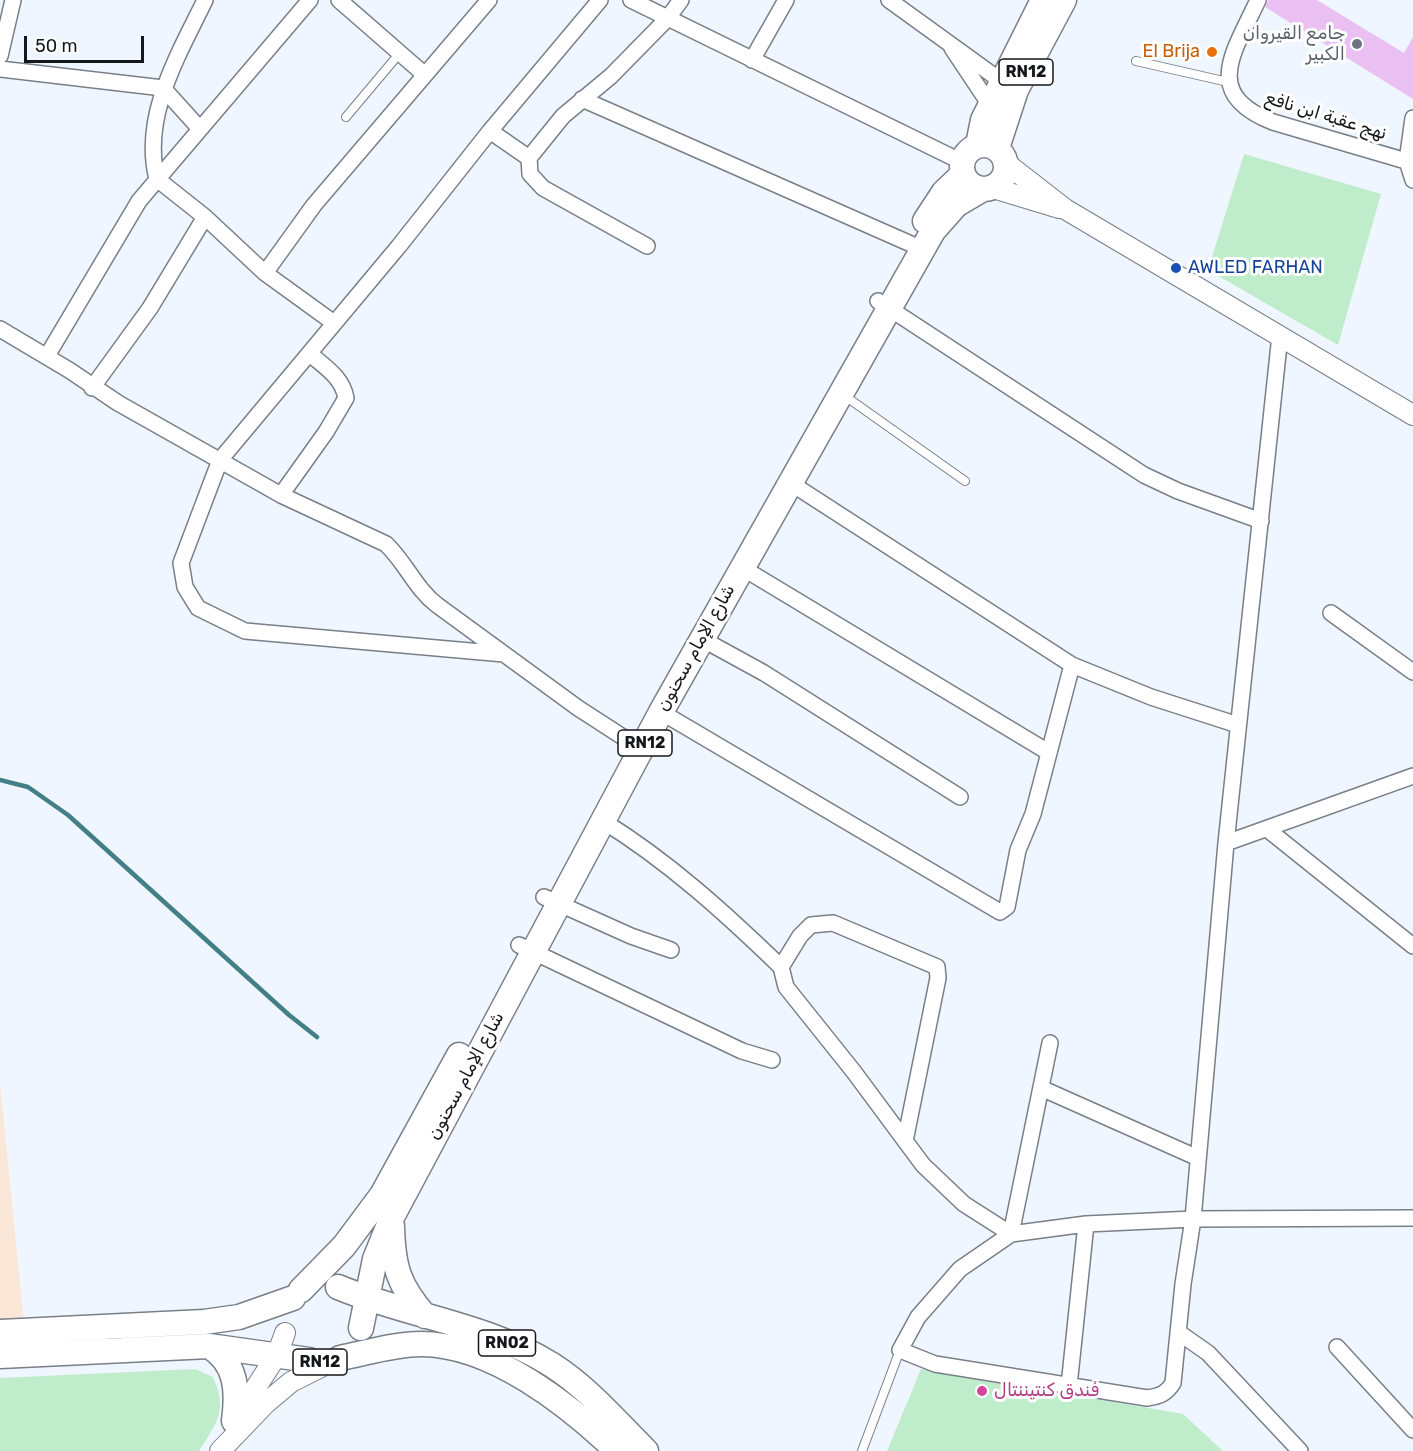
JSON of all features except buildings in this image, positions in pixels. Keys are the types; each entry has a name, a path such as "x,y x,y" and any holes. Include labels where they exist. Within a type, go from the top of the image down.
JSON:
{"main road":[{"name":"شارع الإمام سحنون","path":"297,1294 344,1246 382,1195 552,900 603,821 741,567 841,393 911,244 944,192 981,159 1043,0"},
{"name":"شارع الإمام سحنون","path":"981,159 983,120 990,105 1008,86 1064,0"},
{"path":"981,159 974,187 988,189"},
{"name":"RN12","path":"981,159 1006,174 1001,182 988,189"},
{"name":"شارع الإمام سحنون","path":"552,900 629,741 793,446 884,304 943,218 956,205 988,189"},
{"name":"شارع الإمام سحنون","path":"361,1328 375,1259 392,1217 525,948"},
{"path":"392,1217 392,1253 397,1275 407,1295 424,1316"},
{"path":"0,1332 204,1322 239,1317 325,1284 338,1287"},
{"name":"RN12","path":"297,1294 286,1309 281,1344 290,1344 309,1360 337,1360 354,1346 361,1328 357,1304 338,1287"},
{"name":"RN02","path":"338,1287 367,1299 495,1338 551,1364 586,1390 646,1451"},
{"path":"0,1356 281,1344"},
{"name":"RN02","path":"337,1360 421,1344 453,1349 508,1370 551,1394 617,1451"},
{"path":"209,1346 221,1354 233,1373 234,1421"}],"street":[{"path":"0,56 13,0"},
{"path":"205,0 163,88 153,156 157,179 205,217 265,273 334,323"},
{"path":"47,356 123,225 157,179 310,0"},
{"path":"339,0 425,75"},
{"path":"265,273 314,205 489,0"},
{"path":"504,654 245,631 198,608 185,587 181,563 220,460 310,354 490,131 600,0"},
{"path":"631,0 752,60 981,159 1413,415"},
{"path":"647,246 535,181 528,168 529,158 563,116 612,76 667,19 681,0"},
{"path":"752,60 786,0"},
{"path":"889,0 952,48 970,56 1008,86"},
{"path":"1228,82 1229,68 1237,45 1258,0"},
{"path":"952,48 990,105"},
{"path":"0,69 163,88 200,129"},
{"name":"نهج عقبة ابن نافع","path":"1228,82 1236,99 1252,114 1410,162"},
{"path":"582,99 911,244"},
{"path":"1413,118 1410,162 1413,180"},
{"path":"490,131 529,158"},
{"path":"988,189 1065,209"},
{"path":"92,388 150,308 205,217"},
{"path":"884,304 1144,475 1178,491 1261,521"},
{"path":"0,329 47,356 92,388 281,495 386,544 395,553 422,593 578,708 629,741"},
{"path":"1280,335 1226,843 1193,1219 1173,1383 1168,1391 1160,1396 1148,1398 935,1364 900,1350 918,1317 960,1269 1011,1234 1086,1224 1193,1219 1413,1218"},
{"path":"281,495 326,432 346,398 344,387 337,378 310,354"},
{"path":"789,482 1072,665 1151,697 1238,725"},
{"path":"741,567 1048,752"},
{"path":"1331,613 1413,672"},
{"path":"702,639 764,673 960,797"},
{"path":"661,712 998,912 1007,908 1018,850 1033,814 1072,665"},
{"path":"1226,843 1413,776"},
{"path":"603,821 649,849 715,903 781,967 786,987 943,1187 981,1217 1011,1234"},
{"path":"1267,829 1413,946"},
{"path":"552,900 631,936 671,950"},
{"path":"781,967 805,930 811,925 826,922 839,925 937,967 938,978 905,1141"},
{"path":"525,948 732,1047 771,1060"},
{"path":"1011,1234 1050,1042"},
{"path":"1041,1088 1198,1158"},
{"path":"1069,1386 1086,1224"},
{"path":"1178,1332 1208,1353 1300,1451"},
{"path":"219,1451 234,1421 281,1344"},
{"path":"1337,1347 1413,1430"},
{"path":"219,1451 266,1403 291,1382 337,1360"}],"lane":[{"path":"346,117 399,54"},
{"path":"1136,61 1228,82"},
{"path":"841,393 965,481"},
{"path":"862,1451 900,1350"}],"shaded area":[{"path":"0,1082 24,1323 0,1324"}],"green space":[{"path":"1244,154 1381,194 1338,345 1208,270"},
{"path":"195,1369 213,1377 220,1399 215,1424 199,1451 0,1451 0,1378"},
{"name":"فندق كنتيننتال","path":"921,1369 1183,1414 1223,1451 887,1451"}],"waterway":[{"path":"0,780 28,787 68,815 289,1015 317,1037"}],"place":[{"name":"جامع القيروان الكبير","path":"1357,44"},
{"name":"El Brija","path":"1212,52"},
{"name":"AWLED FARHAN","path":"1176,268"},
{"name":"فندق كنتيننتال","path":"982,1391"}]}
